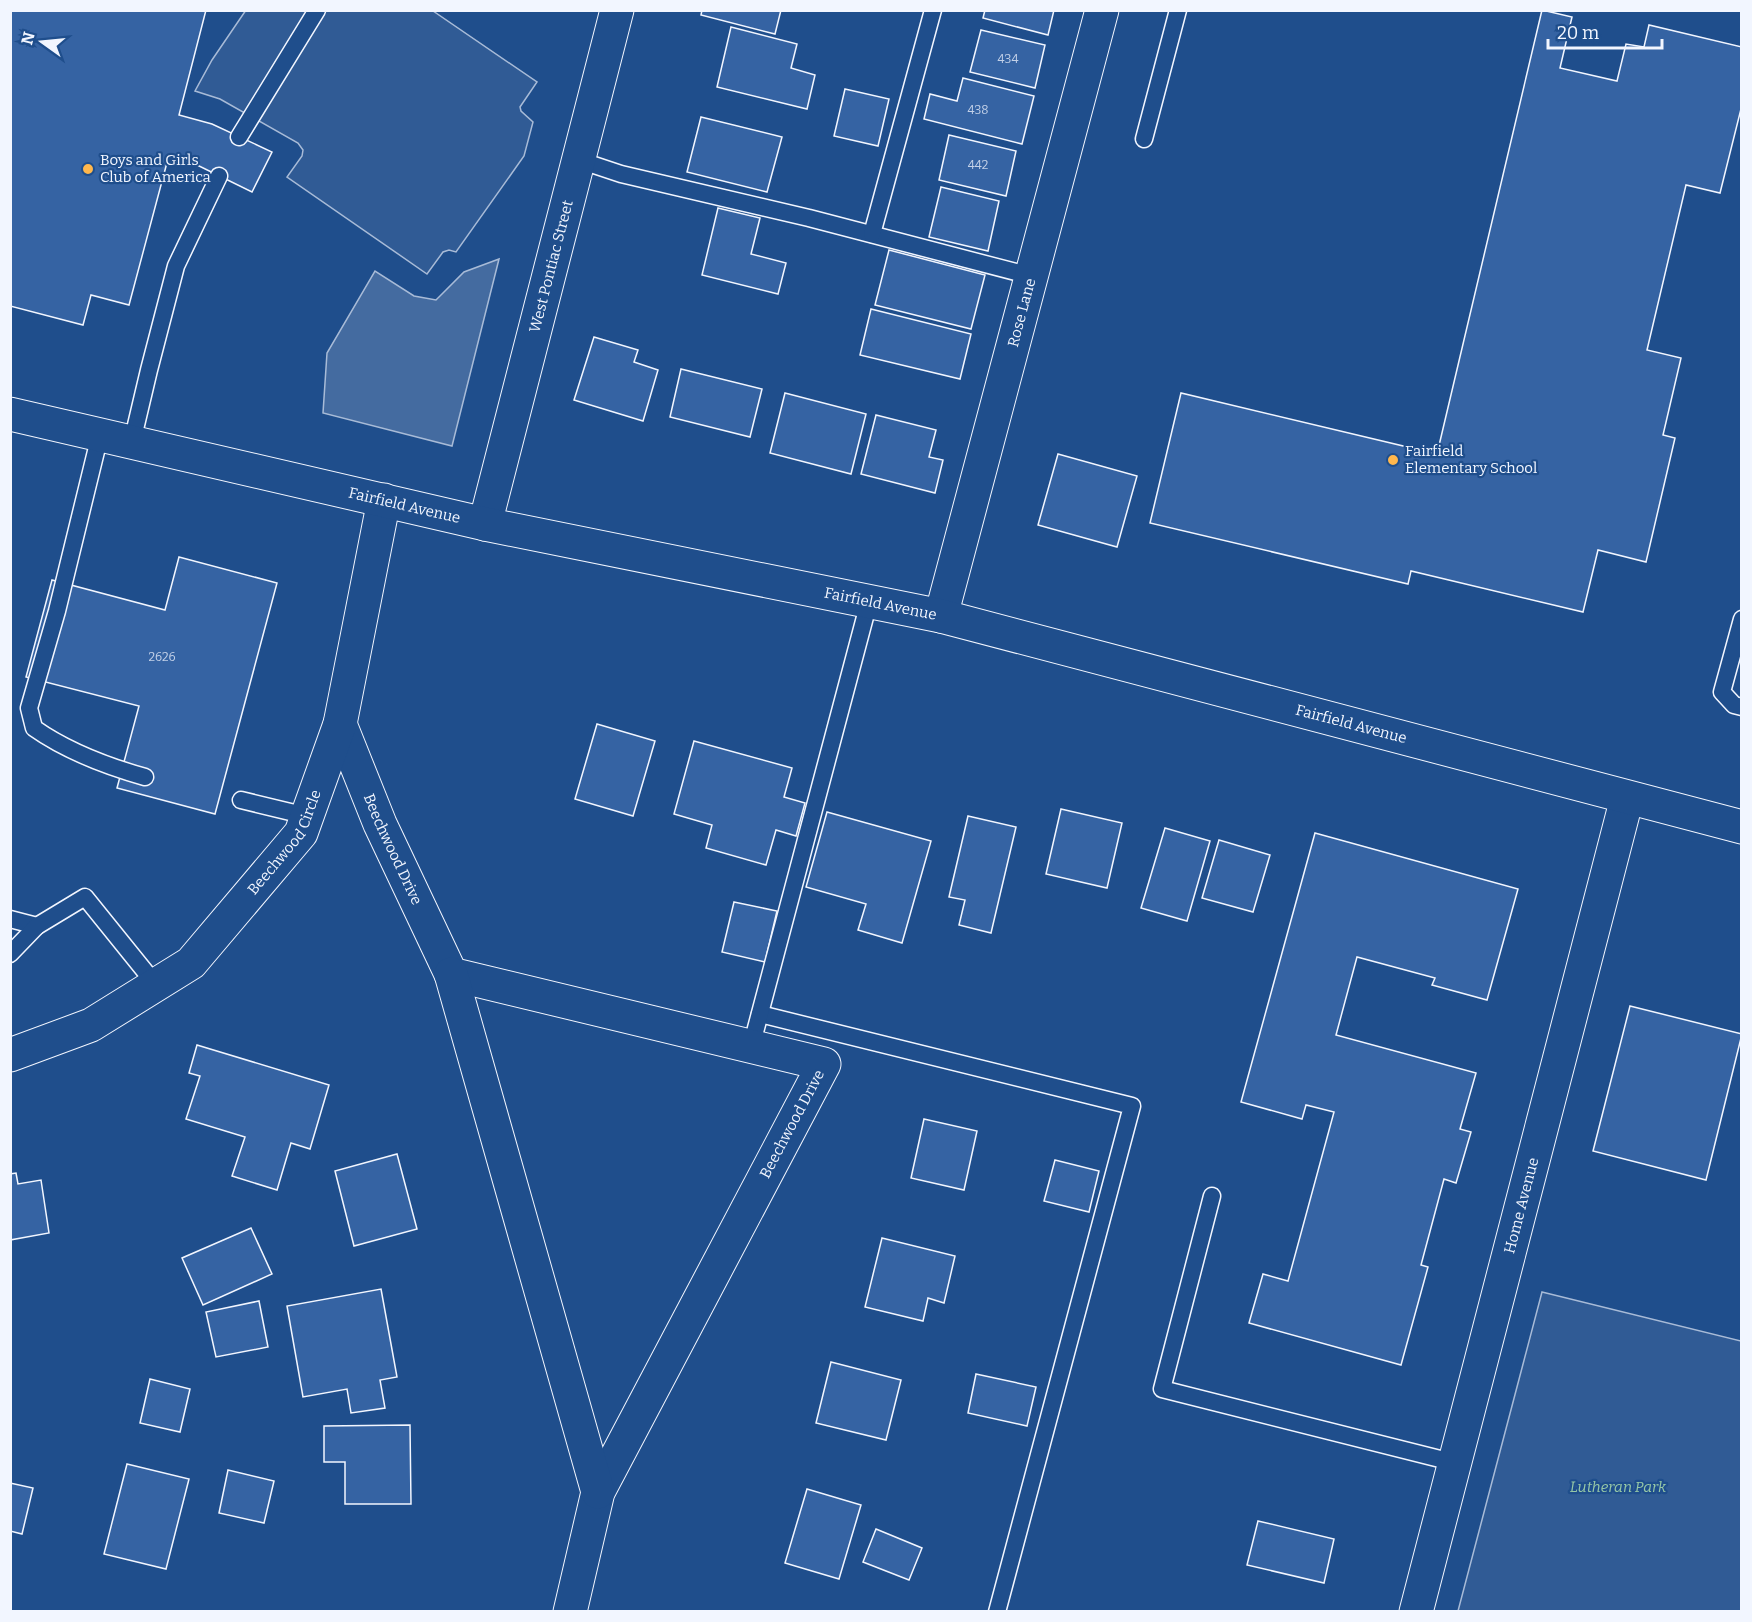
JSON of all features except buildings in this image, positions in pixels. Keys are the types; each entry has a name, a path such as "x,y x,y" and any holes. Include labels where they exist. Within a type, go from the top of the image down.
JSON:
{"street":[{"name":"West Pontiac Street","path":"485,524 617,10"},
{"name":"Rose Lane","path":"941,616 1102,10"},
{"name":"Fairfield Avenue","path":"10,414 485,524 941,616 1742,827"},
{"name":"Beechwood Circle","path":"10,1055 91,1025 191,963 301,833 340,724 384,500"},
{"name":"Beechwood Drive","path":"340,724 380,824 451,974 598,1492"},
{"name":"Home Avenue","path":"1416,1611 1627,798"},
{"name":"Beechwood Drive","path":"451,974 824,1064 598,1492 570,1611"}],"lane":[{"path":"239,136 317,10"},
{"path":"872,234 933,10"},
{"path":"1144,139 1178,10"},
{"path":"579,160 621,174 809,218 1031,276"},
{"path":"132,442 176,266 219,176"},
{"path":"100,435 57,611 29,708 34,728 56,744 117,769 145,777"},
{"path":"751,1047 870,602"},
{"path":"1742,619 1722,692 1734,705 1742,707"},
{"path":"241,800 307,816"},
{"path":"10,954 37,926 85,897 156,985"},
{"path":"10,919 37,926"},
{"path":"760,1014 1132,1106 997,1611"},
{"path":"1212,1196 1162,1389 1456,1463"}],"shaded area":[{"path":"246,10 433,11 537,82 520,107 521,111 533,122 524,156 456,252 449,250 443,252 427,274 287,177 302,156 303,150 298,143 220,99 195,91 212,60"},
{"path":"499,259 452,446 323,413 327,353 375,271 414,296 436,300 464,272"},
{"name":"Lutheran Park","path":"1542,1292 1741,1341 1741,1611 1458,1611"}],"place":[{"name":"Boys and Girls Club of America","path":"88,169"},
{"name":"Fairfield Elementary School","path":"1393,460"}]}
